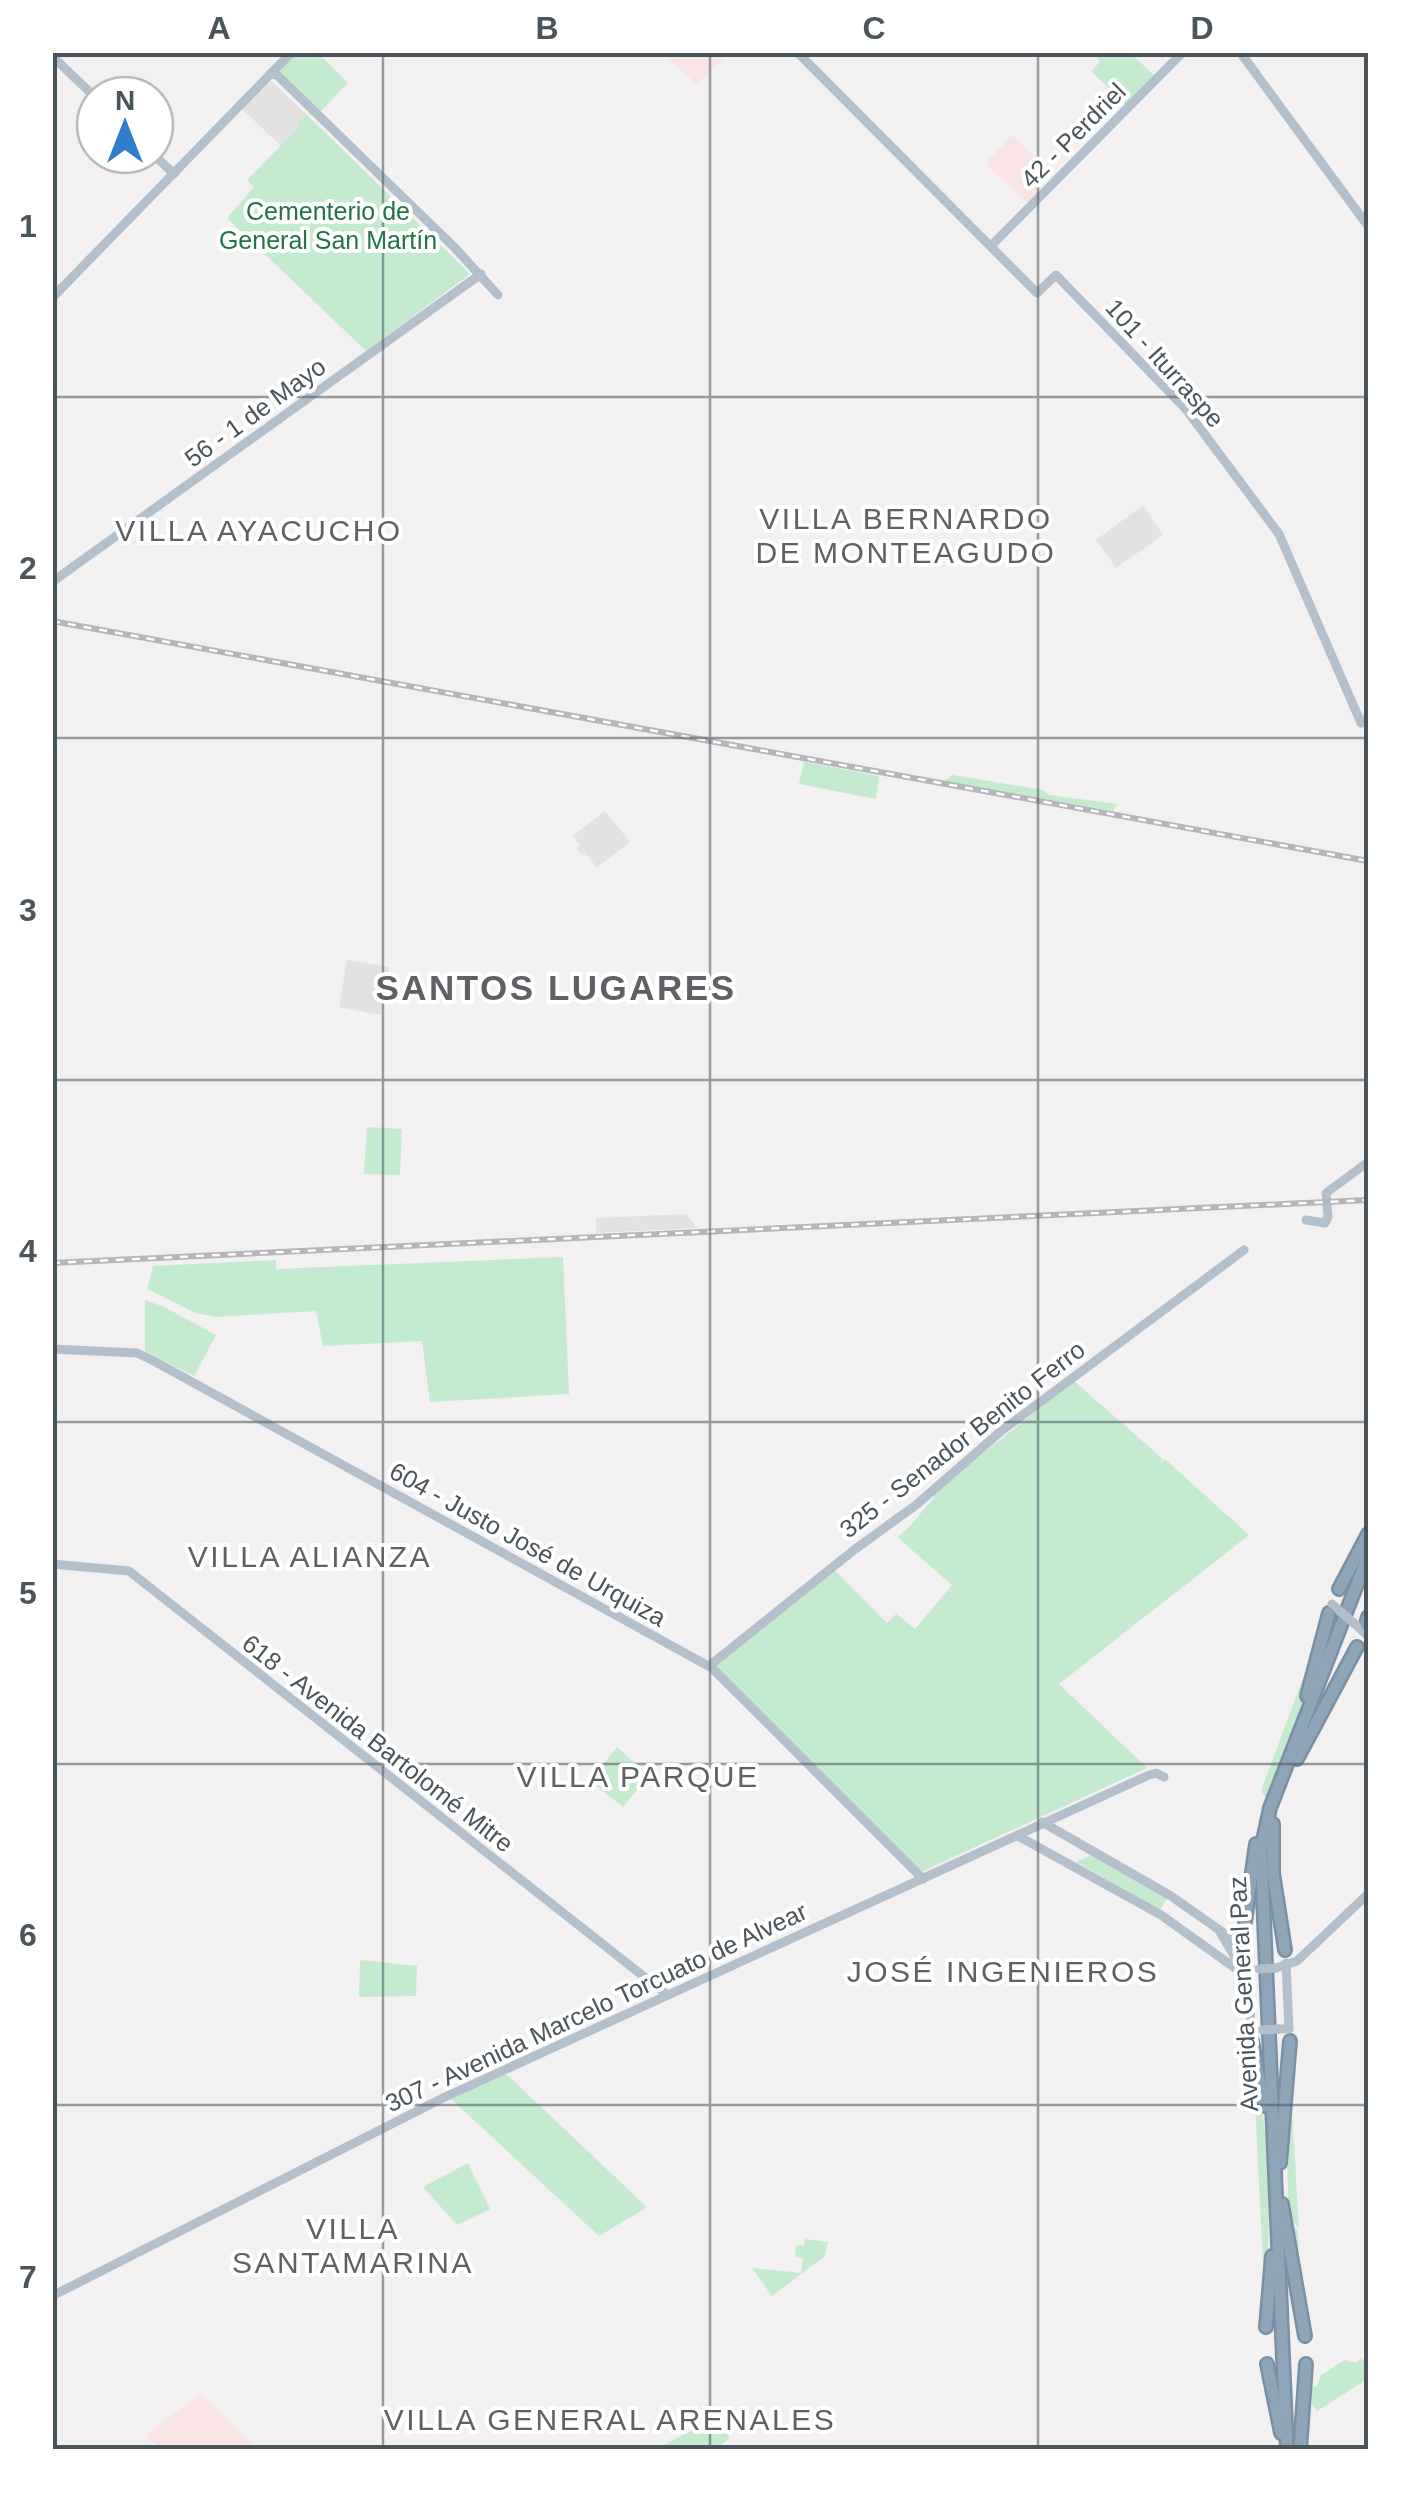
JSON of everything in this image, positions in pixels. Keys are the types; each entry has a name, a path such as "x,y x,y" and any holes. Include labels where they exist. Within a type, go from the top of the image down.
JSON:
{"highway":[{"path":"1339,1588 1368,1534"},
{"name":"Avenida General Paz","path":"1277,2163 1266,1869 1273,1824 1296,1753 1368,1556"},
{"name":"Avenida General Paz","path":"1291,2450 1260,1878 1262,1839 1270,1808 1368,1574"},
{"path":"1296,1753 1334,1610"},
{"path":"1296,1753 1357,1648"},
{"path":"1244,1922 1252,1856 1270,1808"},
{"path":"1273,1824 1272,1860 1286,1950"},
{"path":"1277,2163 1286,2033"},
{"path":"1255,2034 1277,2163"},
{"path":"1266,2326 1279,2203"},
{"path":"1279,2203 1305,2336"},
{"path":"1267,2364 1291,2450"},
{"path":"1291,2450 1306,2364"}],"main road":[{"path":"175,170 289,52"},
{"path":"175,170 289,52"},
{"path":"797,52 991,241"},
{"name":"42 - Perdriel","path":"991,241 1183,52"},
{"path":"1240,52 1368,226"},
{"path":"52,56 75,78"},
{"name":"56 - 1 de Mayo","path":"52,582 479,275 281,79 270,74"},
{"path":"52,295 170,175"},
{"name":"101 - Iturraspe","path":"991,241 1037,293 1056,275 1185,408 1276,530 1365,721"},
{"path":"1306,1220 1325,1224 1326,1193 1368,1162"},
{"name":"325 - Senador Benito Ferro","path":"709,1666 910,1510 1000,1432 1244,1250"},
{"path":"140,1342 140,1352 152,1360"},
{"name":"604 - Justo José de Urquiza","path":"52,1349 137,1353 152,1360 709,1666 921,1878"},
{"name":"618 - Avenida Bartolomé Mitre","path":"52,1564 129,1571 665,1993"},
{"path":"1334,1610 1365,1625"},
{"name":"307 - Avenida Marcelo Torcuato de Alvear","path":"52,2294 441,2096 1161,1772"},
{"path":"1042,1823 1171,1896 1237,1942 1252,1972 1255,2034 1286,2033"},
{"name":"307 - Avenida Marcelo Torcuato de Alvear","path":"921,1878 1042,1823"},
{"path":"1018,1836 1161,1915 1217,1954 1252,1972 1283,1972 1368,1894"},
{"path":"1217,1954 1237,1942 1244,1922"},
{"path":"1237,1942 1252,1972"},
{"name":"Avenida General Paz","path":"1286,1950 1286,2033"}],"shaded area":[{"path":"664,53 722,53 725,57 697,85"},
{"path":"271,81 306,114 297,124 300,127 281,146 242,109"},
{"path":"1013,135 1047,168 1040,190 1027,203 985,163"},
{"path":"1143,505 1163,535 1116,568 1096,540"},
{"path":"605,811 630,842 597,868 585,852 582,855 577,849 580,845 573,836"},
{"path":"347,960 389,967 381,1015 339,1007"},
{"path":"686,1214 697,1228 596,1233 596,1218"},
{"path":"200,2394 257,2449 156,2449 158,2446 145,2435"}],"green space":[{"path":"296,53 318,53 348,83 320,112 278,71"},
{"path":"1093,53 1130,53 1155,76 1126,105 1091,71 1100,62"},
{"name":"Cementerio de General San Martín","path":"306,114 470,274 366,351 227,218 254,187 247,180 299,127 297,124"},
{"path":"804,762 879,776 876,799 799,784"},
{"path":"952,775 1117,804 1113,811 944,781"},
{"path":"367,1127 402,1129 400,1175 364,1174"},
{"path":"563,1257 569,1394 430,1402 422,1341 323,1346 316,1311 216,1317 195,1313 147,1289 153,1266 276,1260 276,1269"},
{"path":"145,1300 216,1335 194,1376 145,1351"},
{"path":"1074,1381 1163,1459 1159,1464 1165,1459 1249,1535 1059,1684 1147,1768 921,1872 715,1666 834,1570 887,1623 896,1614 915,1629 952,1585 897,1537 934,1498 932,1494"},
{"path":"1319,1635 1311,1677 1268,1798 1261,1791"},
{"path":"617,1747 649,1775 623,1807 590,1781"},
{"path":"1091,1855 1167,1898 1160,1910 1076,1862"},
{"path":"360,1960 417,1966 416,1996 359,1997"},
{"path":"1289,2060 1299,2229 1291,2219 1291,2210 1289,2220 1298,2231 1300,2301 1288,2232"},
{"path":"1253,2062 1264,2122 1268,2183 1265,2305"},
{"path":"505,2073 647,2207 599,2236 451,2099"},
{"path":"468,2163 490,2209 457,2225 423,2187"},
{"path":"805,2239 828,2242 825,2256 772,2296 752,2268 801,2273 803,2258 795,2256 796,2245 804,2245"},
{"path":"1361,2358 1368,2365 1366,2380 1317,2411 1312,2404 1311,2387 1317,2386 1321,2375 1345,2360 1357,2363"},
{"path":"716,2418 730,2438 715,2449 658,2448"}],"railway":[{"path":"52,621 1368,861"},
{"path":"52,1263 1368,1200"}],"district":[{"name":"VILLA AYACUCHO","path":"259,530"},
{"name":"VILLA BERNARDO DE MONTEAGUDO","path":"906,535"},
{"name":"SANTOS LUGARES","path":"556,987"},
{"name":"VILLA ALIANZA","path":"310,1556"},
{"name":"VILLA PARQUE","path":"638,1776"},
{"name":"JOSÉ INGENIEROS","path":"1003,1971"},
{"name":"VILLA SANTAMARINA","path":"353,2245"},
{"name":"VILLA GENERAL ARENALES","path":"610,2419"}]}
